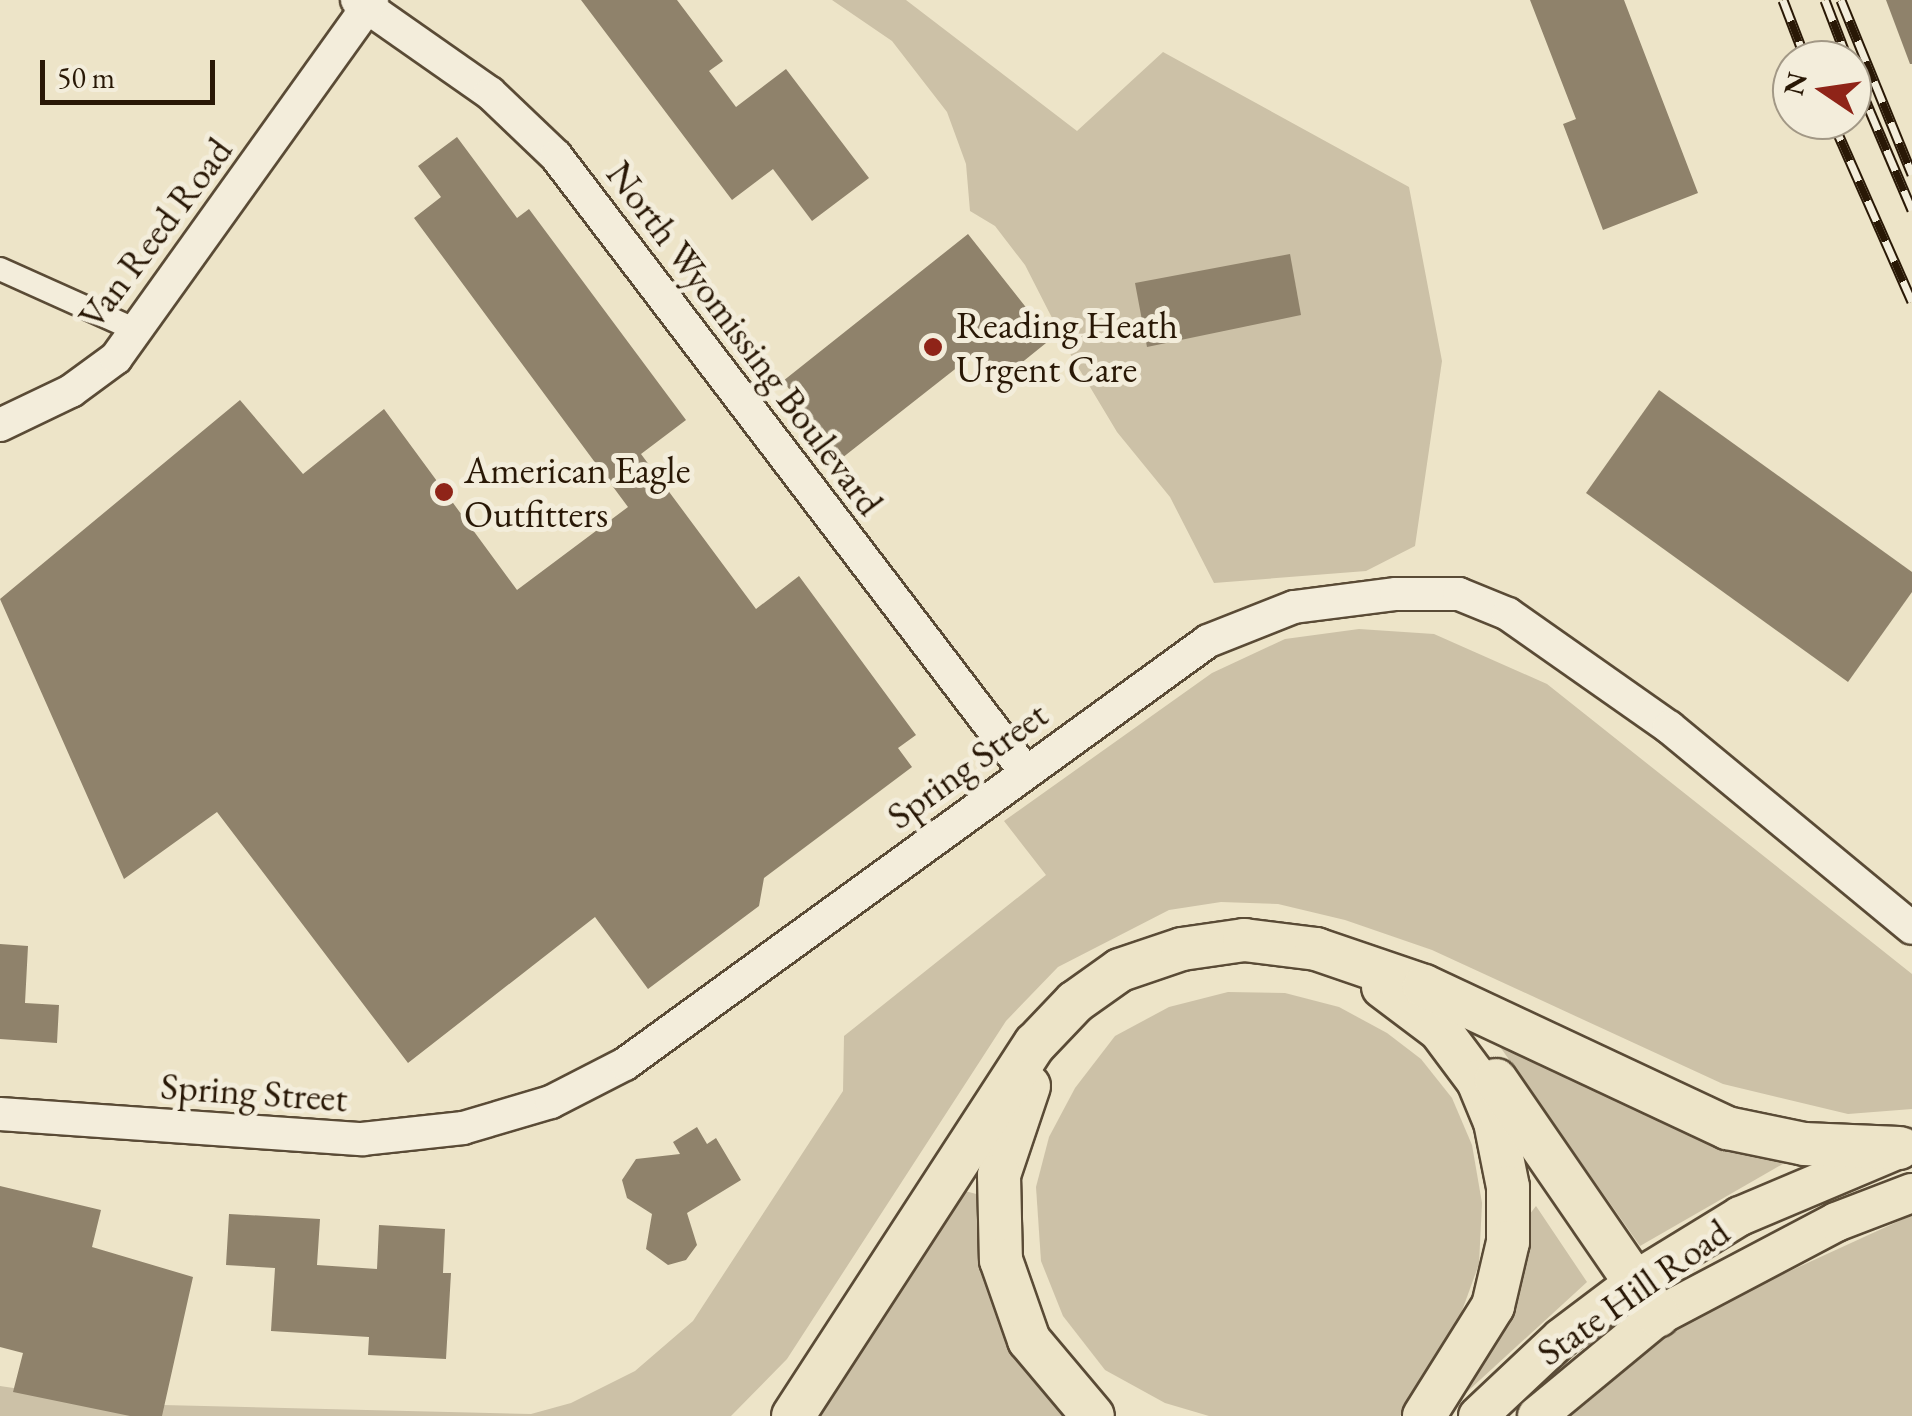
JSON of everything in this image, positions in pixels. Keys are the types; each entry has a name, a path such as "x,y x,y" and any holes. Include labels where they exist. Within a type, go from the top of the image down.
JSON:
{"highway":[{"path":"793,1416 1006,1085 1075,1002 1134,964 1214,942 1294,944 1383,969 1727,1128 1804,1144 1905,1146"},
{"path":"1093,1416 1044,1364 1017,1314 1001,1260 997,1204 1009,1132 1030,1084 1062,1040 1101,1006 1158,973 1218,958 1286,958 1333,968 1379,985 1440,1030 1491,1111 1635,1307"},
{"path":"1383,969 1438,1007 1468,1038 1635,1307"},
{"path":"1424,1416 1484,1327 1504,1270 1508,1187 1491,1111"}],"main road":[{"name":"State Hill Road","path":"1478,1416 1635,1307 1740,1216 1905,1146"},
{"name":"State Hill Road","path":"1537,1416 1635,1307 1912,1193"}],"street":[{"name":"Van Reed Road","path":"0,425 70,392 138,332 366,2"},
{"name":"North Wyomissing Boulevard","path":"366,2 490,92 556,156 1024,771"},
{"path":"0,268 138,332"},
{"name":"Spring Street","path":"0,1114 362,1140 434,1134 509,1117 625,1064 1208,640 1265,616 1396,594 1459,594 1508,614 1668,727 1912,928"}],"shaded area":[{"path":"832,0 906,0 1077,131 1163,52 1409,187 1442,361 1415,546 1366,571 1214,583 1170,497 1117,432 1072,357 1025,265 995,226 970,211 966,164 947,112 892,41"},
{"path":"1359,629 1434,634 1547,684 1912,974 1912,1109 1848,1114 1723,1084 1432,950 1345,920 1278,904 1221,902 1169,910 1058,967 1006,1021 787,1359 731,1416 0,1416 0,1386 121,1404 531,1414 571,1403 635,1371 693,1321 843,1091 844,1036 1046,875 1004,821 1212,673 1285,639"},
{"path":"1228,992 1285,993 1339,1007 1387,1033 1421,1059 1452,1098 1472,1145 1482,1203 1479,1264 1455,1330 1400,1416 1209,1416 1165,1403 1105,1370 1063,1316 1041,1261 1036,1187 1049,1137 1075,1088 1115,1036 1169,1007"},
{"path":"1491,1034 1788,1161 1640,1246"},
{"path":"961,1190 984,1196 1073,1416 813,1416"},
{"path":"1536,1206 1587,1282 1457,1401 1501,1333 1526,1219"},
{"path":"1912,1215 1912,1416 1564,1416 1595,1385 1707,1309"}],"building":[{"path":"581,0 677,0 723,61 709,71 736,107 786,69 869,178 812,221 773,169 732,200"},
{"path":"1530,0 1624,0 1698,193 1603,230 1563,124 1576,119"},
{"path":"1886,0 1912,0 1912,64 1910,64"},
{"path":"457,137 517,218 529,209 686,420 641,454 756,609 799,576 916,735 898,748 912,767 764,878 759,906 648,989 595,917 408,1063 217,812 124,879 0,599 240,400 303,474 384,409 517,590 628,507 414,218 441,197 418,166"},
{"name":"Reading Heath Urgent Care","path":"968,234 1051,339 1009,373 987,373 973,355 842,458 783,381"},
{"path":"1290,254 1301,315 1147,347 1135,283"},
{"path":"1659,390 1912,572 1912,592 1848,682 1586,493"},
{"path":"0,944 28,946 25,1003 59,1005 57,1043 0,1039"},
{"path":"697,1127 707,1144 716,1138 741,1180 687,1213 697,1245 686,1260 668,1265 646,1249 652,1214 627,1198 622,1180 636,1159 680,1154 673,1142"},
{"path":"0,1186 101,1210 92,1247 193,1277 162,1416 130,1416 13,1392 23,1353 0,1347"},
{"path":"229,1214 320,1219 317,1265 377,1269 379,1225 445,1229 443,1273 451,1273 446,1359 368,1355 369,1337 271,1331 275,1268 226,1265"}],"railway":[{"path":"1783,0 1798,40"},
{"path":"1825,0 1840,40"},
{"path":"1841,0 1912,174"},
{"path":"1872,116 1912,210"},
{"path":"1841,140 1912,301"}],"place":[{"name":"Reading Heath Urgent Care","path":"933,347"},
{"name":"American Eagle Outfitters","path":"444,492"}]}
